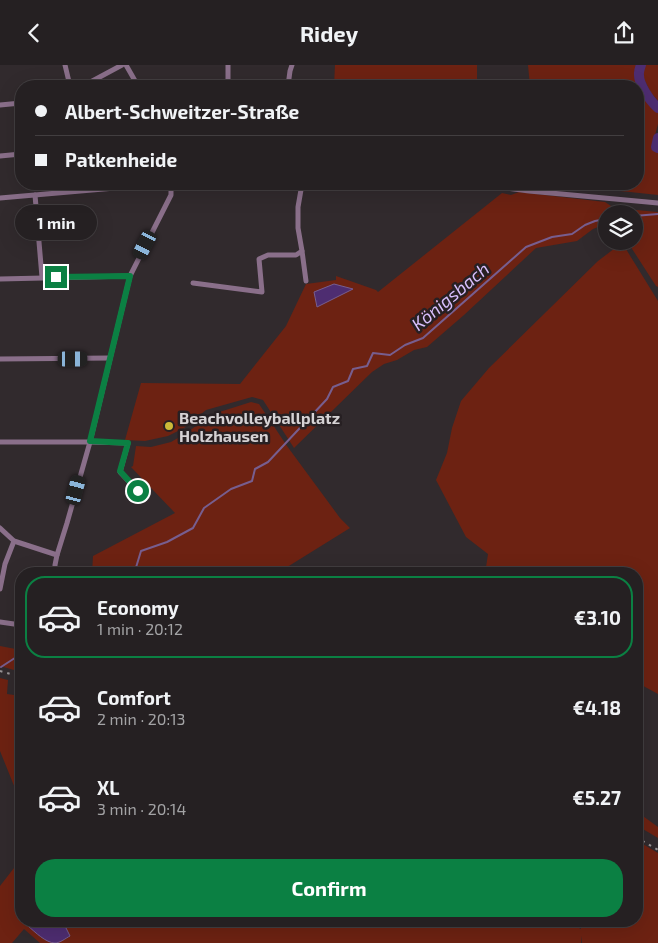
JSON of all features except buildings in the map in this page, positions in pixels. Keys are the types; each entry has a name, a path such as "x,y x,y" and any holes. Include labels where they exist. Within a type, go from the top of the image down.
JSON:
{"street":[{"path":"65,65 69,80"},
{"path":"95,80 124,65 134,80"},
{"path":"228,65 228,80"},
{"path":"289,80 292,65"},
{"path":"0,105 15,104"},
{"path":"0,156 15,155"},
{"path":"0,198 92,190"},
{"path":"55,567 90,441 130,276 171,195 171,190"},
{"path":"301,190 298,207 298,228 306,281"},
{"path":"520,190 658,203"},
{"path":"35,195 42,277"},
{"path":"193,283 262,291 260,259 268,255 296,255 302,251"},
{"path":"0,279 130,276"},
{"path":"0,359 110,359"},
{"path":"0,442 90,441 128,443 120,471 138,491"},
{"path":"0,528 14,541 57,555"},
{"path":"0,589 5,564 14,541"},
{"path":"0,622 15,624"}],"shaded area":[{"path":"335,65 477,65 477,80 334,80"},
{"path":"528,65 638,65 635,73 636,80 529,80"},
{"path":"645,65 658,65 658,101 651,93 642,75"},
{"path":"644,98 658,112 658,124 652,146 658,152 658,195 611,190 644,190"},
{"path":"519,192 605,202 610,205 598,205 598,227 577,241 536,248 427,347 414,350 397,360 384,364 372,372 294,448 263,400 252,397 206,410 184,428 168,436 145,441 125,440 141,383 240,384 286,326 306,284 336,280 336,276 378,292 502,193 511,195"},
{"path":"643,211 658,212 658,287 633,250 643,250"},
{"path":"612,250 627,250 658,301 658,694 643,686 643,567 486,567 488,554 466,537 436,480 447,453 452,428 461,401 489,368 598,261"},
{"path":"334,284 353,289 317,307 314,292"},
{"path":"251,402 259,404 287,446 340,518 350,528 287,567 92,567 93,556 175,513 131,467 133,466 136,446 151,447 171,442 210,415"},
{"path":"0,646 15,649 15,670 0,666"},
{"path":"0,678 8,680 7,694 15,695 15,788 0,751"},
{"path":"643,816 658,827 658,838 643,829"},
{"path":"643,844 658,853 658,943 582,943 582,936 581,943 57,943 70,936 65,927 577,927 581,929 581,927 643,927"},
{"path":"15,867 15,927 29,927 45,939 55,943 40,943 24,929 12,943 0,943 0,886"},
{"path":"29,927 65,927 70,936 57,943 52,943"}],"waterway":[{"path":"640,80 639,70 641,65"},
{"path":"644,90 658,108"},
{"path":"658,138 656,147 658,148"},
{"name":"Königsbach","path":"643,215 658,214"},
{"name":"Königsbach","path":"136,567 141,551 167,542 193,528 204,508 231,489 252,481 255,469 268,462 327,399 333,387 348,381 353,369 367,366 373,353 390,355 405,345 423,338 526,247 552,237 572,234 585,225 598,220"},
{"name":"Königsbach","path":"1,667 15,658"}],"railway":[{"path":"0,671 15,675"},
{"path":"643,841 658,850"}],"place":[{"name":"Beachvolleyballplatz Holzhausen","path":"169,426"}],"route":[{"path":"56,277 130,276 90,441 128,443 120,471 138,491"}]}
